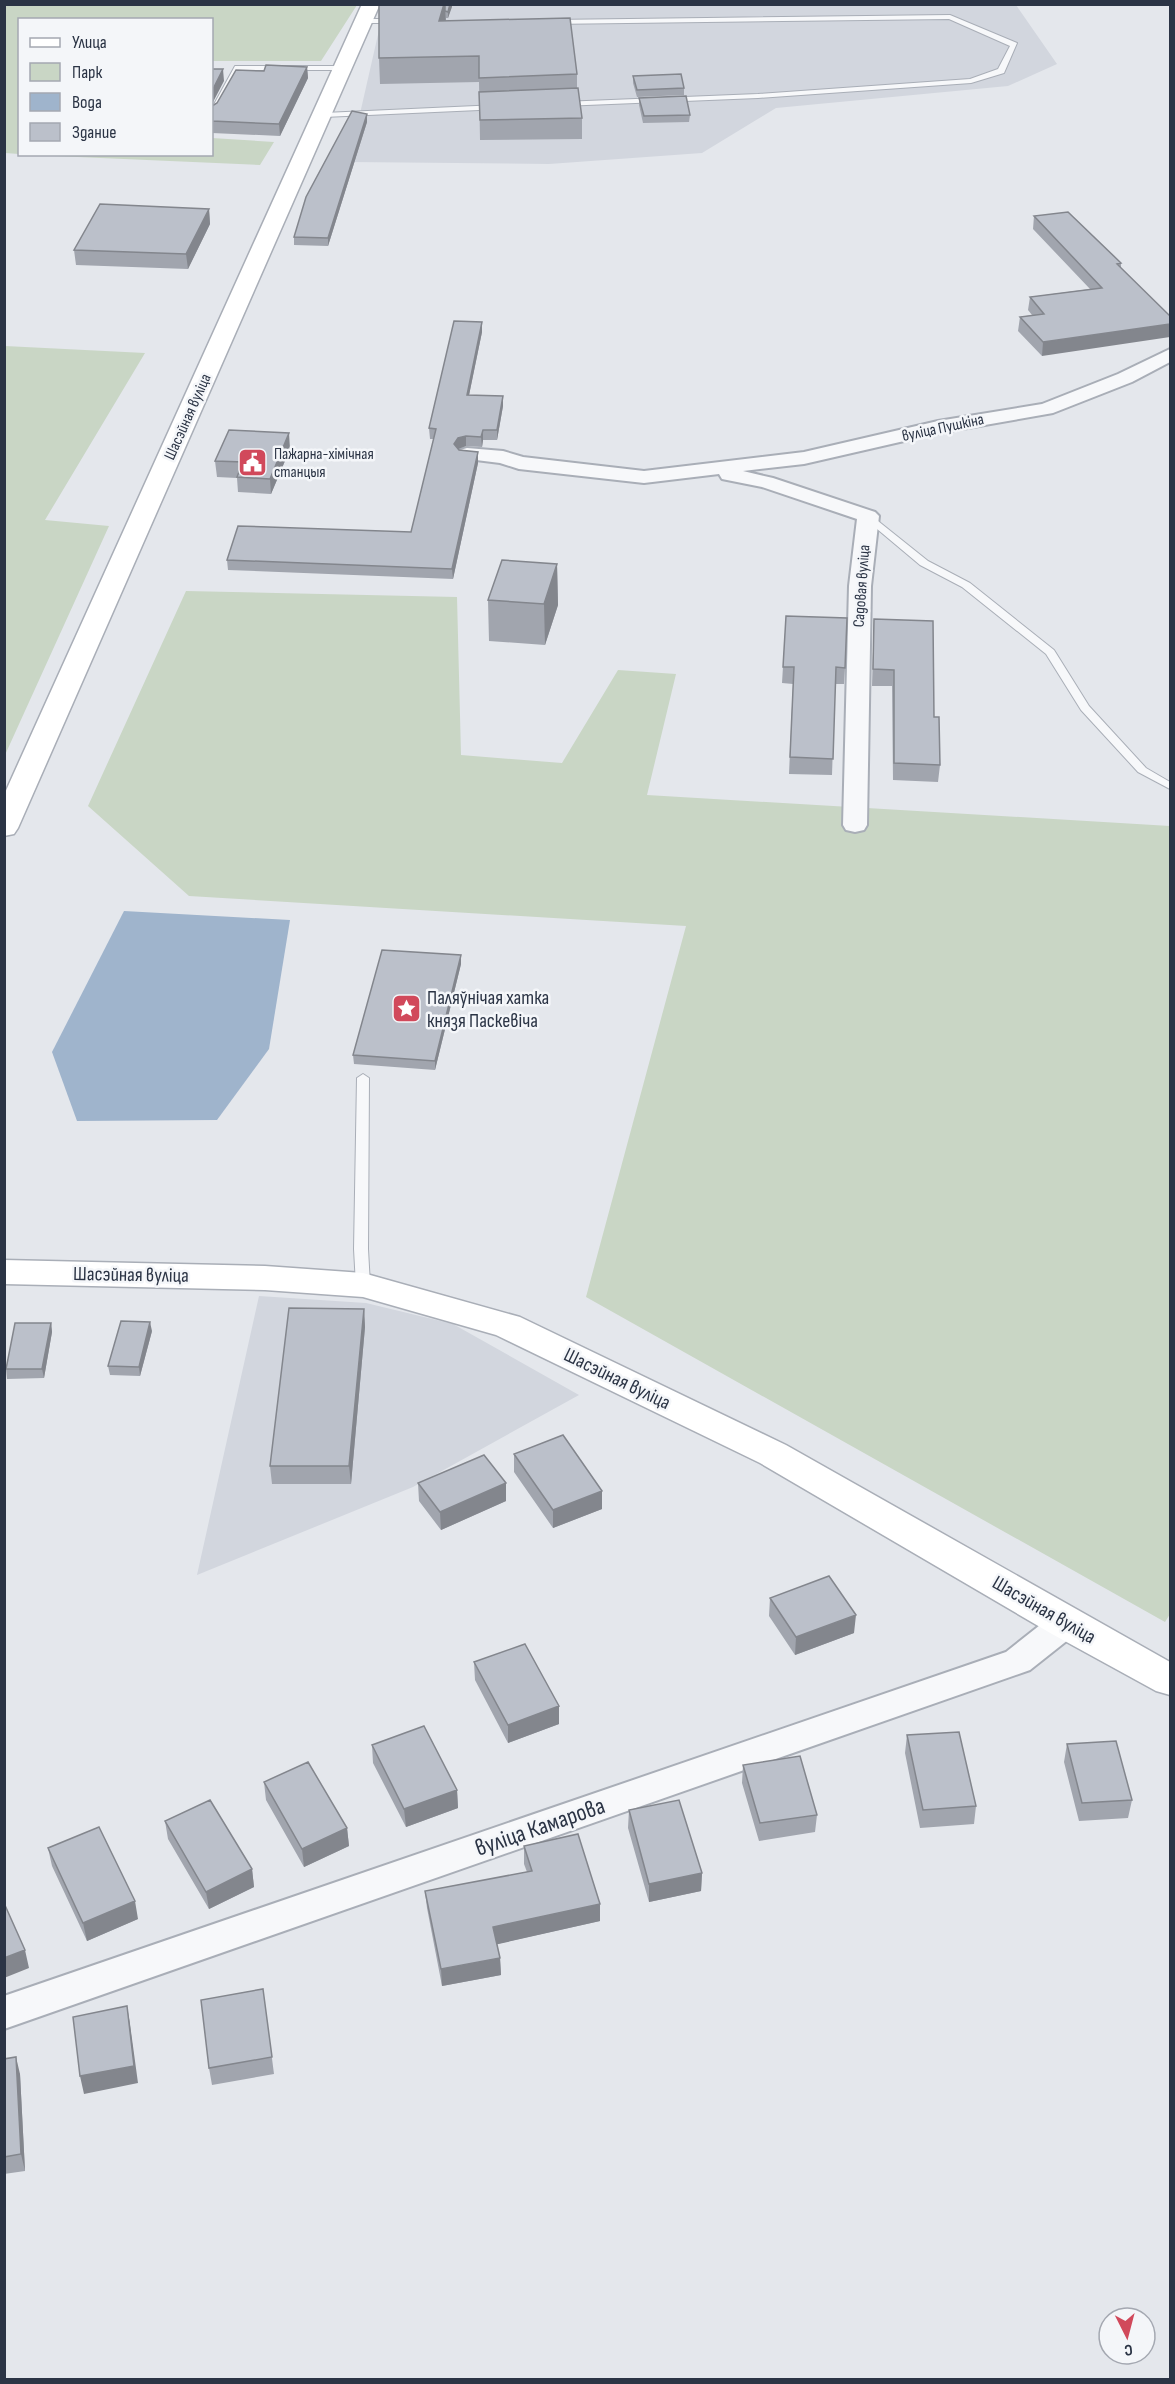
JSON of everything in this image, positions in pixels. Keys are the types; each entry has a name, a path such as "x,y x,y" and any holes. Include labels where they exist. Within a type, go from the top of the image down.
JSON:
{"main road":[{"name":"Шасэйная вуліца","path":"4,828 369,10"},
{"name":"Шасэйная вуліца","path":"4,1272 265,1278 363,1284 507,1326 773,1454 1066,1623 1170,1680"}],"street":[{"name":"вуліца Пушкіна","path":"467,454 503,457 519,463 645,477 804,458 880,442 938,426 1046,409 1125,378 1170,355"},
{"path":"706,470 766,482 868,516"},
{"name":"Садовая вуліца","path":"855,825 860,586 868,516"},
{"name":"вуліца Камарова","path":"4,2013 1018,1661 1066,1623"}],"lane":[{"path":"369,10 410,22"},
{"path":"537,22 950,17 1014,45 1000,71 970,81 758,96 558,105"},
{"path":"213,112 237,68 344,68"},
{"path":"324,115 511,106"},
{"path":"868,516 924,563 966,585 1050,652 1085,708 1142,770 1170,786"},
{"path":"363,1078 361,1250 363,1284"}],"shaded area":[{"path":"396,5 1016,5 1057,64 1008,86 776,108 702,153 549,164 349,162 382,17 393,14"},
{"path":"259,1296 366,1303 453,1324 579,1395 413,1487 197,1575"}],"green space":[{"path":"5,4 357,4 321,61 213,61 213,18 18,18 18,154 5,153"},
{"path":"213,138 274,142 260,165 55,156 213,156"},
{"path":"5,346 145,353 45,520 109,526 5,755"},
{"path":"186,591 457,597 461,755 562,763 618,670 676,674 647,795 1170,826 1170,1614 1165,1622 586,1297 686,926 189,896 88,806"}],"water":[{"path":"124,911 290,920 269,1049 217,1120 77,1121 52,1052"}],"building":[{"path":"444,4 439,21 570,18 577,74 479,78 479,56 379,58 379,5"},
{"path":"445,4 450,4 448,12 445,11"},
{"path":"266,65 307,67 279,124 213,121 213,105 217,103 236,70 264,71"},
{"path":"213,69 223,69 213,89"},
{"path":"681,74 684,88 637,90 633,76"},
{"path":"578,88 582,118 480,120 479,92"},
{"path":"686,96 690,115 644,116 639,98"},
{"path":"352,111 367,114 328,238 294,237 306,197"},
{"path":"100,204 209,209 186,254 74,250"},
{"path":"1068,212 1121,263 1117,264 1170,316 1170,324 1043,342 1020,317 1044,314 1030,297 1102,288 1034,216"},
{"path":"454,321 482,322 467,395 503,396 497,430 483,430 481,437 458,438 454,444 459,450 478,452 452,569 227,560 238,526 411,532 436,429 429,428"},
{"path":"229,430 289,433 270,479 237,477 243,462 215,461"},
{"path":"502,560 557,564 544,604 488,600"},
{"path":"786,616 847,618 845,668 836,667 833,759 790,757 794,667 783,667"},
{"path":"874,619 933,621 934,717 939,717 940,765 894,763 894,670 873,669"},
{"path":"382,950 461,955 435,1061 353,1055"},
{"path":"289,1308 364,1309 349,1466 270,1466"},
{"path":"121,1321 150,1322 139,1367 108,1366"},
{"path":"15,1323 51,1323 42,1369 6,1369"},
{"path":"563,1435 602,1491 553,1510 514,1454"},
{"path":"484,1455 506,1483 440,1512 418,1483"},
{"path":"829,1576 856,1615 796,1637 770,1598"},
{"path":"525,1644 559,1706 508,1725 474,1662"},
{"path":"424,1726 457,1790 404,1809 372,1745"},
{"path":"959,1732 976,1806 923,1810 907,1735"},
{"path":"1116,1741 1132,1800 1082,1803 1067,1744"},
{"path":"800,1756 817,1815 760,1823 743,1765"},
{"path":"308,1762 347,1828 302,1849 264,1782"},
{"path":"210,1800 252,1869 206,1892 165,1821"},
{"path":"679,1800 702,1873 649,1884 629,1810"},
{"path":"99,1827 135,1901 83,1923 48,1848"},
{"path":"578,1834 600,1904 493,1927 500,1958 441,1969 425,1891 532,1871 524,1846"},
{"path":"4,1903 25,1950 4,1958"},
{"path":"263,1989 272,2057 209,2068 201,2000"},
{"path":"127,2006 134,2066 80,2076 73,2017"},
{"path":"16,2057 21,2154 4,2157 4,2059"}],"place":[{"name":"Пажарна-хімічная станцыя","path":"253,463"},
{"name":"Паляўнічая хатка князя Паскевіча","path":"406,1009"}]}
